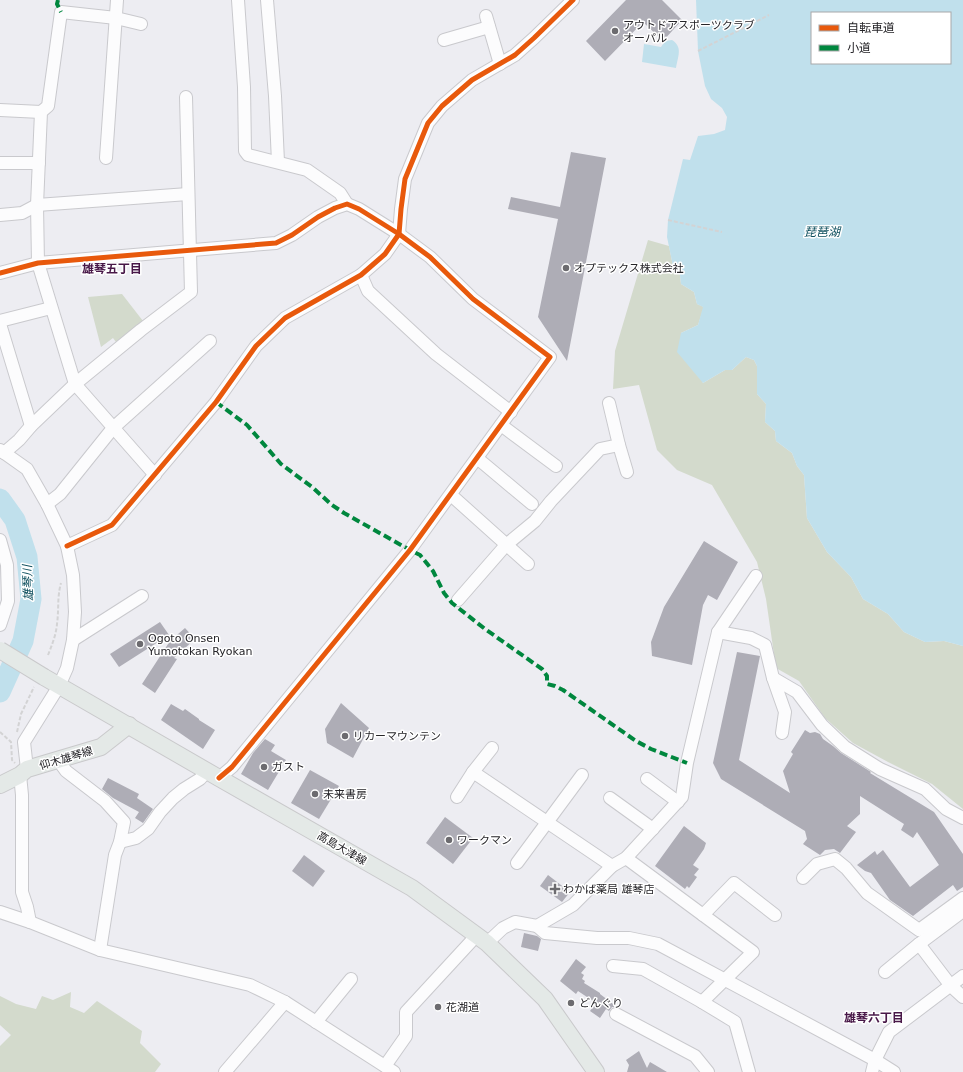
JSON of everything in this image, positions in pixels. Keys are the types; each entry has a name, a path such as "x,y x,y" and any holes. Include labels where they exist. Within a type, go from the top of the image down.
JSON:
{"main road":[{"name":"高島大津線","path":"0,650 213,775 412,888 482,939 545,999 591,1069"},
{"name":"仰木雄琴線","path":"0,785 21,770 101,747 129,725"}],"street":[{"path":"106,158 117,0"},
{"path":"120,842 136,838 148,829 160,812 184,789 200,779 232,767 405,556 451,495 550,357 473,299 430,257 399,234 359,209 347,204 340,193 307,170 248,155 245,151 244,87 238,0"},
{"path":"267,0 275,96 278,162"},
{"path":"67,546 112,525 216,402 256,346 285,318 361,275 385,254 399,234 406,179 416,150 428,123 442,106 472,80 515,56 572,0"},
{"path":"0,110 41,112 48,106 61,12 116,18 141,24"},
{"path":"444,40 487,22 500,64"},
{"path":"30,922 22,892 21,770 24,742 59,686 67,668 73,640 75,612 73,575 67,546 47,504 27,469 2,452 19,440 31,426 74,384 191,292 186,97"},
{"path":"41,112 37,205 38,263 74,384 155,475"},
{"path":"0,163 39,163"},
{"path":"0,215 22,213 37,205 188,194"},
{"path":"0,273 38,263 276,243 292,235 318,217 335,208 347,204"},
{"path":"361,275 368,291 430,348 511,412"},
{"path":"31,426 0,323 51,308"},
{"path":"47,504 60,494 113,428 210,341"},
{"path":"609,403 627,472"},
{"path":"501,425 556,466"},
{"path":"458,600 506,545 535,521 551,501 600,449 619,445"},
{"path":"477,458 532,504"},
{"path":"451,495 528,564"},
{"path":"0,540 7,565 8,601 0,625"},
{"path":"537,926 573,905 612,866 626,858 682,797 686,763 718,632 756,576"},
{"path":"73,640 142,596"},
{"path":"718,632 751,638 765,645 773,678 785,712 782,733"},
{"path":"773,678 797,692 822,724 845,747 880,769 925,789 946,809 963,818"},
{"path":"457,797 492,748"},
{"path":"58,760 66,771 105,801 124,822 120,842 115,855 100,950"},
{"path":"474,772 612,866"},
{"path":"517,863 582,775"},
{"path":"647,780 678,802"},
{"path":"610,798 653,829"},
{"path":"626,858 753,952 702,1002"},
{"path":"802,878 818,864 835,859 846,868 867,893 919,930 963,898"},
{"path":"703,915 734,884 775,915"},
{"path":"885,972 963,911"},
{"path":"0,912 30,922 100,950 250,985 284,1002 390,1069 406,1036 406,1012 482,939 515,922 537,926 545,933 597,938 629,938 658,944 876,1060 894,1072"},
{"path":"919,944 951,986 963,997"},
{"path":"613,966 643,969 736,1022 749,1072"},
{"path":"872,1072 889,1032 963,976"},
{"path":"316,1022 350,979"},
{"path":"225,1072 284,1002"},
{"path":"616,1014 695,1056 708,1072"}],"path":[{"path":"698,51 769,15"},
{"path":"668,220 722,232"},
{"path":"48,655 55,638 58,592 62,580 73,575"},
{"path":"0,732 10,742 12,760 21,770"}],"shaded area":[{"path":"648,240 669,246 673,266 680,275 681,284 694,292 697,304 704,307 698,325 681,333 703,383 725,370 732,370 746,357 754,360 757,366 757,394 766,404 765,422 775,431 776,441 792,453 797,466 804,475 807,518 827,552 851,577 863,599 888,614 904,632 925,642 944,641 963,646 963,809 932,784 853,743 825,718 799,681 776,668 766,599 757,562 712,485 677,470 657,450 639,385 613,389 615,351"},
{"path":"122,294 143,321 116,342 113,338 101,347 88,297"},
{"path":"71,992 70,1007 84,1013 97,1001 142,1031 140,1043 161,1064 155,1072 0,1072 0,1046 11,1035 0,1025 0,996 16,1004 36,1009 42,996 53,1000"}],"water":[{"name":"琵琶湖","path":"696,0 963,0 963,646 944,641 925,642 904,632 888,614 863,599 851,577 827,552 807,518 804,475 797,466 792,453 776,441 775,431 765,422 766,404 757,394 757,366 754,360 746,357 732,370 725,370 703,383 677,352 681,333 698,325 703,307 697,304 694,292 681,284 680,275 673,266 667,237 668,220 683,159 690,160 698,136 714,134 725,130 727,117 722,108 711,99 705,86 698,51"},
{"path":"672,40 679,49 676,68 642,62 644,44 661,47 665,41"}],"building":[{"name":"アウトドアスポーツクラブ オーパル","path":"626,0 662,0 682,20 663,41 643,22 605,61 586,41"},
{"name":"オプテックス株式会社","path":"571,152 606,158 567,361 538,317 558,219 508,209 511,197 560,207"},
{"path":"704,541 738,562 717,600 708,595 703,605 692,665 652,656 651,642 664,607"},
{"name":"Ogoto Onsen Yumotokan Ryokan","path":"160,622 169,635 119,667 110,654"},
{"path":"185,628 195,639 174,658 177,659 155,693 142,684 170,641"},
{"path":"737,652 760,656 739,760 790,793 783,771 793,754 791,752 805,730 810,733 815,732 820,734 823,739 841,753 871,772 870,773 934,812 963,854 963,887 957,891 953,885 913,916 890,900 871,873 865,871 857,865 875,851 877,855 883,850 910,887 939,865 917,832 913,838 901,830 904,824 860,796 860,814 847,826 856,832 840,853 834,849 825,850 820,855 803,844 807,839 805,831 721,779 713,763"},
{"name":"リカーマウンテン","path":"341,703 369,728 353,758 327,743 325,729"},
{"path":"171,704 183,711 185,709 215,730 203,749 161,720"},
{"name":"ガスト","path":"265,739 275,745 271,751 286,760 268,790 241,774 253,753"},
{"name":"未来書房","path":"310,770 339,786 319,819 291,803"},
{"path":"108,778 139,794 137,798 153,809 143,823 135,818 139,812 113,798 102,789"},
{"name":"ワークマン","path":"445,817 473,838 453,864 426,843"},
{"path":"684,826 706,843 704,849 693,865 699,869 694,875 697,877 689,888 687,886 685,889 655,866"},
{"path":"304,855 325,871 313,887 292,871"},
{"name":"わかば薬局 雄琴店","path":"548,875 570,892 562,902 540,886"},
{"path":"524,933 537,936 541,939 538,951 521,947"},
{"path":"576,959 586,967 581,973 584,975 582,979 585,981 584,983 600,993 617,1007 612,1007 609,1011 606,1009 600,1018 590,1011 596,1003 578,991 576,994 560,981"},
{"path":"639,1051 647,1068 650,1062 667,1072 627,1072 629,1065 626,1060"}],"waterway":[{"name":"雄琴川","path":"0,499 15,520 27,557 31,599 23,641 0,692"}],"marked path":[{"path":"58,0 57,4 61,12"},
{"path":"216,402 247,425 281,464 312,487 332,505 420,555 433,571 444,593 452,603 485,629 542,669 547,676 547,684 563,690 636,741 651,749 687,763"}],"cycle path":[{"path":"67,546 112,525 216,402 256,346 285,318 361,275 385,254 399,234 405,179 428,123 442,106 472,80 515,55 573,0"},
{"path":"0,273 38,263 276,243 292,235 318,217 335,208 347,204 359,209 399,234 430,257 473,299 550,357 410,550 232,767 219,778"}],"place":[{"name":"アウトドアスポーツクラブ オーパル","path":"615,31"},
{"name":"オプテックス株式会社","path":"566,268"},
{"name":"Ogoto Onsen Yumotokan Ryokan","path":"140,644"},
{"name":"リカーマウンテン","path":"345,736"},
{"name":"ガスト","path":"264,767"},
{"name":"未来書房","path":"315,794"},
{"name":"ワークマン","path":"449,840"},
{"name":"わかば薬局 雄琴店","path":"555,889"},
{"name":"どんぐり","path":"571,1003"},
{"name":"花湖道","path":"438,1007"}],"district":[{"name":"雄琴五丁目","path":"112,269"},
{"name":"雄琴六丁目","path":"874,1018"}]}
